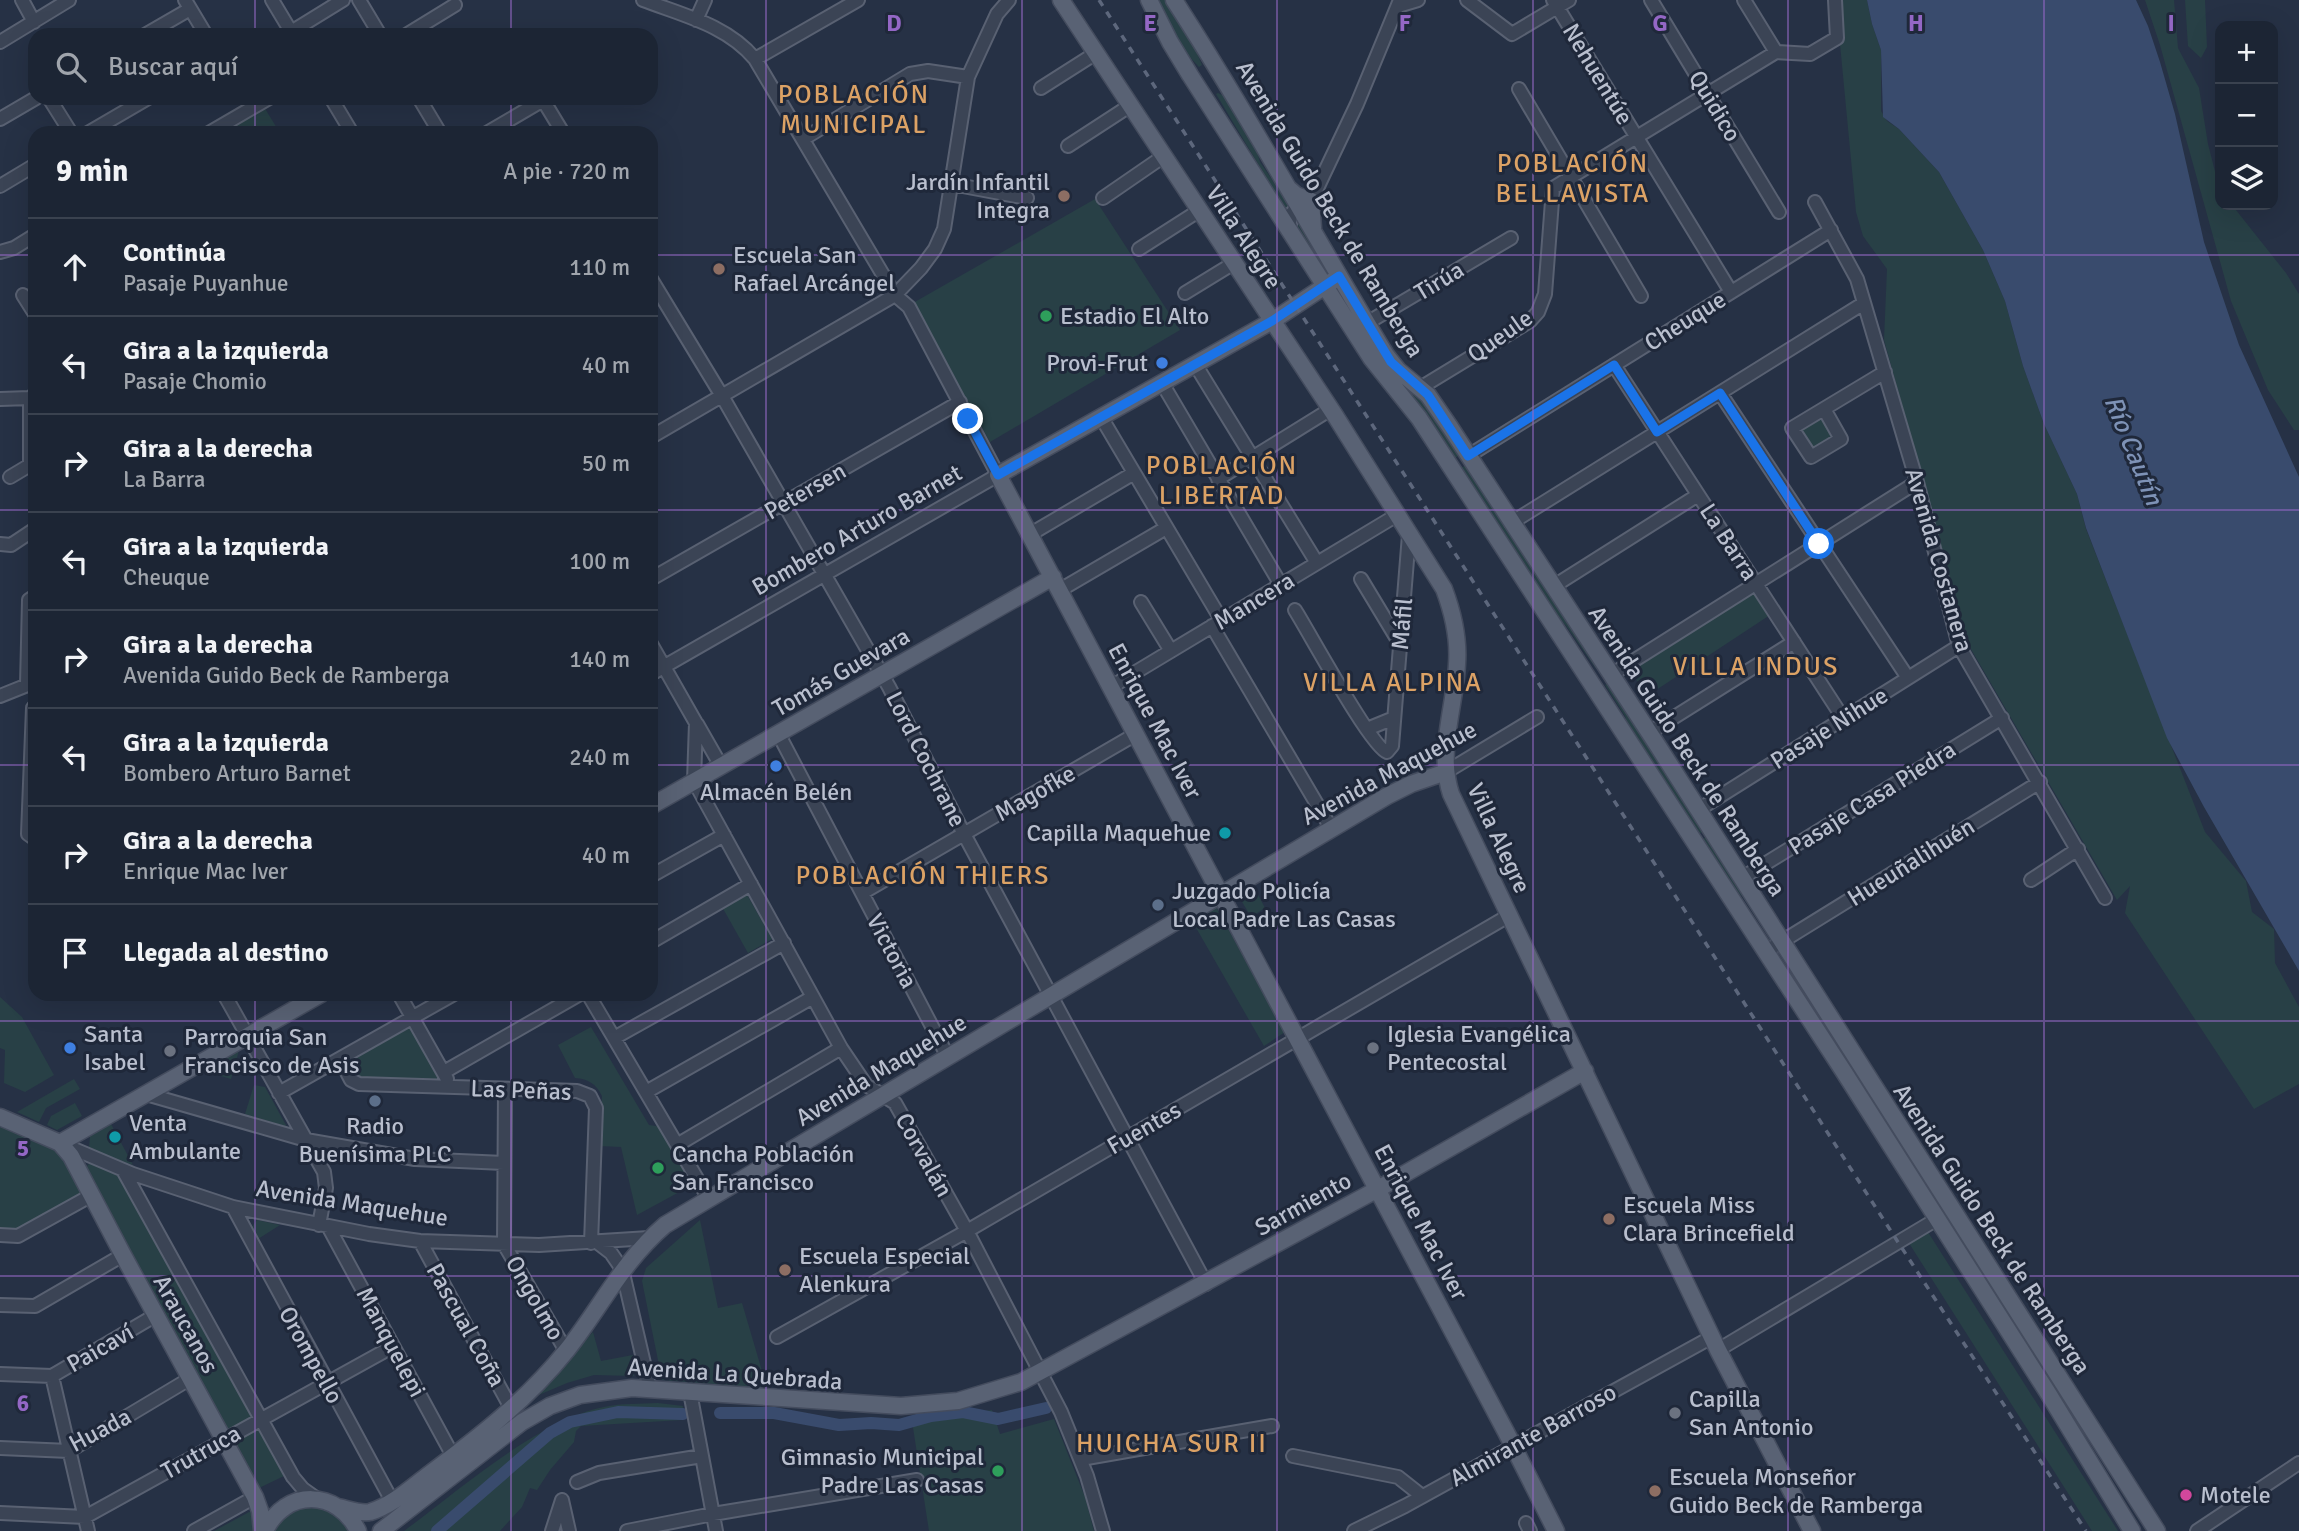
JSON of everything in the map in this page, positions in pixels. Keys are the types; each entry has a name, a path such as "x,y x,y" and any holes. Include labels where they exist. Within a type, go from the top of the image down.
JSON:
{"main road":[{"name":"Villa Alegre","path":"1061,0 1331,409 1444,589 1456,633 1457,664 1446,772 1451,793 1715,1343 1812,1531"},
{"name":"Avenida Guido Beck de Ramberga","path":"1149,0 1197,86 1290,229 1367,323 1391,362 1434,403 1742,878 2157,1531"},
{"name":"Avenida Guido Beck de Ramberga","path":"1174,0 1220,72 1284,183 1305,204 1333,281 1371,358 1419,418 1451,467 1937,1219 2132,1531"},
{"path":"1197,86 1220,72"},
{"name":"Bombero Arturo Barnet","path":"998,475 1272,321 1333,281"},
{"path":"1451,467 1468,456"},
{"name":"Enrique Mac Iver","path":"998,475 1514,1445 1556,1531"},
{"name":"Tomás Guevara","path":"658,802 882,674 1056,584"},
{"path":"1593,687 1611,675"},
{"name":"Avenida Maquehue","path":"649,1238 665,1225 1331,828 1405,786 1446,772"},
{"path":"60,1143 309,1001"},
{"name":"Sarmiento","path":"1041,1373 1378,1189 1585,1071"},
{"name":"Avenida Maquehue","path":"0,1117 60,1143"},
{"name":"Araucanos","path":"60,1143 71,1156 255,1497 264,1531"},
{"path":"1942,1194 1942,1208 1937,1219 1948,1218 1962,1224"},
{"path":"264,1531 275,1515 287,1505 302,1500 317,1499 364,1513 392,1501 453,1456 511,1408 566,1351 622,1269 649,1238"},
{"name":"Avenida La Quebrada","path":"382,1531 486,1448 536,1413 565,1400 597,1391 650,1389 881,1406 920,1406 980,1396 1041,1373"},
{"path":"338,1507 352,1520 358,1531"}],"street":[{"path":"22,0 34,22"},
{"path":"0,42 69,0"},
{"path":"272,0 288,28"},
{"path":"301,28 343,0"},
{"path":"359,0 376,28"},
{"name":"Enrique Mac Iver","path":"643,0 725,32 755,58 895,295 909,307 998,475"},
{"path":"696,20 705,0"},
{"path":"755,58 858,0"},
{"path":"1290,229 1290,215 1305,204 1357,104 1399,3 1418,0"},
{"path":"1467,0 1512,34 1555,4 1569,0"},
{"name":"Quidico","path":"1651,0 1779,212"},
{"path":"1744,0 1776,52 1810,54 1837,38 1835,0"},
{"path":"658,433 895,295 912,279 935,249 947,219 968,76 1001,2"},
{"path":"154,28 187,4 202,28"},
{"name":"Nehuentúe","path":"1555,4 1731,292"},
{"path":"417,28 455,5"},
{"name":"Queule","path":"1420,388 1530,321 1538,312 1545,294 1553,188 1776,52"},
{"path":"1041,88 1096,53"},
{"path":"803,139 910,74 928,71 968,76"},
{"path":"1519,89 1641,296"},
{"path":"0,119 28,103"},
{"path":"53,105 67,126"},
{"path":"100,126 136,105"},
{"path":"218,126 245,105"},
{"path":"335,105 348,126"},
{"path":"424,105 436,126"},
{"path":"498,126 530,105"},
{"path":"539,105 557,126"},
{"path":"1068,146 1131,105"},
{"path":"1102,198 1164,156"},
{"path":"0,186 28,169"},
{"path":"952,184 1027,198"},
{"name":"Avenida Costanera","path":"1815,202 1857,279 1917,482 1959,646 2105,898"},
{"path":"1139,249 1200,210"},
{"name":"Cheuque","path":"1468,456 1831,230"},
{"name":"Tirúa","path":"1367,323 1511,238"},
{"path":"0,252 14,248 28,239"},
{"path":"1185,293 1234,263"},
{"name":"Lord Cochrane","path":"658,291 882,674 964,834 1206,1284"},
{"path":"23,295 28,303"},
{"path":"1511,523 1864,303"},
{"path":"1195,364 1317,563"},
{"name":"La Barra","path":"1614,365 1843,719"},
{"path":"1824,409 1885,372"},
{"path":"1162,383 1281,585"},
{"path":"1720,393 1908,678"},
{"path":"0,399 28,396"},
{"name":"Petersen","path":"658,575 960,402"},
{"path":"1218,479 1331,409"},
{"path":"1101,417 1166,528 1331,828"},
{"path":"10,477 28,466"},
{"path":"1029,535 1134,473"},
{"name":"Bombero Arturo Barnet","path":"658,670 998,475"},
{"path":"1611,675 1917,482"},
{"path":"1553,586 1698,495"},
{"name":"Mancera","path":"1111,687 1397,515"},
{"path":"1056,584 1166,528"},
{"path":"0,544 11,545 28,534"},
{"name":"Máfil","path":"1367,729 1380,749 1387,752 1392,746 1409,535"},
{"path":"1361,579 1400,643"},
{"path":"1141,603 1171,652"},
{"path":"1295,610 1367,729 1394,718"},
{"path":"1649,733 1794,642"},
{"name":"Pasaje Nihue","path":"1698,810 1959,646"},
{"path":"658,656 721,766"},
{"path":"0,696 28,684"},
{"name":"Avenida Maquehue","path":"1446,772 1537,718"},
{"name":"Pasaje Casa Piedra","path":"1742,878 2002,718"},
{"path":"694,781 696,723"},
{"name":"Victoria","path":"778,733 948,1057"},
{"name":"Magofke","path":"862,893 1136,734"},
{"name":"Corvalán","path":"694,781 841,1048 866,1085 895,1103 967,1231 1041,1373 1081,1459 1094,1494 1103,1531"},
{"name":"Hueuñalihuén","path":"1765,952 2040,782"},
{"path":"658,872 724,835"},
{"path":"2031,880 2078,849"},
{"path":"658,938 751,884"},
{"name":"Fuentes","path":"777,1337 967,1231 1510,915"},
{"path":"614,1038 784,943"},
{"path":"646,1093 813,997"},
{"path":"228,1001 326,1180 324,1226"},
{"name":"Las Peñas","path":"404,1001 453,1088 582,1091 593,1099 596,1108 594,1243"},
{"path":"279,1093 442,1001"},
{"path":"444,1072 568,1001"},
{"path":"592,1001 709,1199"},
{"path":"677,1144 841,1048"},
{"path":"340,1059 351,1080 359,1084 453,1088"},
{"path":"504,1244 505,1089"},
{"path":"146,1094 306,1140 415,1159 504,1163"},
{"name":"Avenida Maquehue","path":"60,1143 123,1170 233,1207 324,1226 420,1241 594,1243 649,1238"},
{"name":"Araucanos","path":"123,1170 293,1477 317,1499"},
{"path":"0,1235 18,1236 92,1195"},
{"name":"Orompello","path":"233,1207 392,1501"},
{"name":"Almirante Barroso","path":"1354,1531 1379,1526 1423,1496 1514,1445 1715,1343 1937,1219"},
{"name":"Manquelepi","path":"324,1226 453,1456"},
{"name":"Pascual Coña","path":"420,1241 511,1408"},
{"path":"594,1243 611,1253 622,1269 650,1389"},
{"name":"Ongolmo","path":"504,1244 566,1351"},
{"path":"0,1305 35,1306 123,1255"},
{"name":"Paicaví","path":"0,1374 52,1376 156,1315"},
{"name":"Trutruca","path":"85,1517 392,1347"},
{"path":"52,1376 88,1531"},
{"name":"Huada","path":"0,1448 69,1451 191,1378"},
{"path":"690,1392 716,1531"},
{"path":"1081,1459 1272,1426"},
{"path":"577,1482 599,1473 702,1456"},
{"path":"1293,1457 1398,1478 1423,1496"},
{"path":"2197,1531 2299,1463"},
{"path":"626,1531 917,1480"},
{"path":"194,1531 255,1497"},
{"path":"552,1531 562,1500 569,1531"},
{"path":"0,1513 85,1517"}],"green space":[{"path":"1157,0 1166,0 1193,44 1202,65 1199,67 1183,50"},
{"path":"1839,0 1867,0 1881,50 1881,111 1887,121 1899,129 1939,172 1983,250 2005,301 2023,366 2044,424 2077,494 2086,529 2205,832 2246,881 2252,912 2274,929 2275,963 2299,1007 2299,1084 2254,1109 2125,913 2130,886 2117,900 1968,644 1884,340 1887,269 1863,236 1856,212 1840,44"},
{"path":"2145,0 2174,0 2178,48 2199,88 2215,171 2215,210 2236,210 2286,273 2299,294 2299,430 2294,430 2268,390 2231,301"},
{"path":"2185,0 2205,0 2207,47 2201,58 2188,46"},
{"path":"1216,94 1226,97 1255,144 1260,162 1290,206 1285,209"},
{"path":"264,107 276,126 233,126"},
{"name":"Estadio El Alto","path":"1095,199 1180,330 990,442 913,303"},
{"path":"1299,222 1329,268 1325,277 1296,227"},
{"path":"1383,361 1428,403 1459,454 1457,457 1452,457"},
{"path":"1822,413 1838,438 1812,454 1795,429"},
{"path":"1466,466 1598,667 1596,669 1554,612 1461,470"},
{"path":"1754,591 1770,615 1647,696 1630,670"},
{"path":"1609,683 1704,831 1697,835 1630,733 1625,716 1605,685"},
{"path":"1708,836 1773,937 1770,939 1742,896 1730,886 1700,841"},
{"path":"1254,887 1265,908 1251,917 1238,895"},
{"path":"745,891 772,939 748,953 721,905"},
{"path":"1216,907 1285,1032 1264,1046 1191,919"},
{"path":"1783,954 1897,1133 1891,1136 1804,998 1798,982 1781,955"},
{"path":"0,997 22,1017 54,1075 25,1092 4,1083 5,1050 0,1048"},
{"path":"409,1024 440,1082 356,1079 345,1060"},
{"path":"591,1027 649,1125 663,1127 694,1184 637,1215 621,1147 599,1146 602,1096 592,1083 575,1078 558,1045"},
{"path":"240,1047 231,1079 200,1070"},
{"path":"74,1079 80,1089 46,1108 39,1122 17,1112"},
{"path":"254,1085 265,1087 287,1127 245,1114"},
{"path":"75,1103 82,1116 57,1130 47,1125 51,1116"},
{"path":"111,1124 133,1165 89,1148 90,1136"},
{"path":"0,1126 59,1149 85,1193 18,1230 0,1229"},
{"path":"93,1160 121,1175 284,1476 259,1488 84,1169"},
{"path":"257,1220 280,1225 258,1239 251,1228"},
{"path":"700,1220 718,1308 742,1303 767,1388 662,1380 642,1281 646,1268"},
{"path":"1926,1229 2118,1531 2092,1531 1907,1240"},
{"path":"593,1332 601,1361 633,1355 634,1376 594,1375 527,1400"},
{"path":"658,1403 683,1406 682,1420 581,1426 576,1431 574,1442 537,1490 530,1488 522,1507 500,1531 404,1531 500,1459 552,1426 604,1407"},
{"name":"Gimnasio Municipal Padre Las Casas","path":"992,1410 1000,1434 1054,1419 1085,1497 1094,1531 929,1531 912,1421"},
{"path":"303,1504 331,1508 352,1531 270,1531 274,1524"},
{"path":"251,1511 253,1531 214,1531"}],"water":[{"name":"Río Cautín","path":"1867,0 2136,0 2148,26 2175,114 2204,242 2239,345 2299,477 2299,971 2167,738 2086,528 2077,494 2044,424 2023,366 2005,301 1983,250 1939,172 1899,129 1883,117 1881,50"}],"waterway":[{"path":"720,1413 774,1413 839,1425 899,1425 931,1416 963,1412 998,1419 1046,1408"},
{"path":"437,1531 550,1433 570,1422 618,1412 683,1414"}],"railway":[{"path":"1099,0 2086,1531"}],"place":[{"name":"Jardín Infantil Integra","path":"1064,196"},
{"name":"Escuela San Rafael Arcángel","path":"719,269"},
{"name":"Estadio El Alto","path":"1046,316"},
{"name":"Provi-Frut","path":"1162,363"},
{"name":"Almacén Belén","path":"776,766"},
{"name":"Capilla Maquehue","path":"1225,833"},
{"name":"Juzgado Policía Local Padre Las Casas","path":"1158,905"},
{"name":"Santa Isabel","path":"70,1048"},
{"name":"Iglesia Evangélica Pentecostal","path":"1373,1048"},
{"name":"Parroquia San Francisco de Asis","path":"170,1051"},
{"name":"Radio Buenísima PLC","path":"375,1101"},
{"name":"Venta Ambulante","path":"115,1137"},
{"name":"Cancha Población San Francisco","path":"658,1168"},
{"name":"Escuela Miss Clara Brincefield","path":"1609,1219"},
{"name":"Escuela Especial Alenkura","path":"785,1270"},
{"name":"Capilla San Antonio","path":"1675,1413"},
{"name":"Gimnasio Municipal Padre Las Casas","path":"998,1471"},
{"name":"Escuela Monseñor Guido Beck de Ramberga","path":"1655,1491"},
{"name":"Motele","path":"2186,1495"}],"district":[{"name":"POBLACIÓN MUNICIPAL","path":"854,109"},
{"name":"POBLACIÓN BELLAVISTA","path":"1573,178"},
{"name":"POBLACIÓN LIBERTAD","path":"1222,480"},
{"name":"VILLA INDUS","path":"1756,666"},
{"name":"VILLA ALPINA","path":"1393,682"},
{"name":"POBLACIÓN THIERS","path":"923,875"},
{"name":"HUICHA SUR II","path":"1172,1443"}],"route":[{"path":"968,419 998,475 1272,321 1339,276 1391,362 1428,395 1468,456 1614,365 1657,432 1720,393 1819,544"}]}
